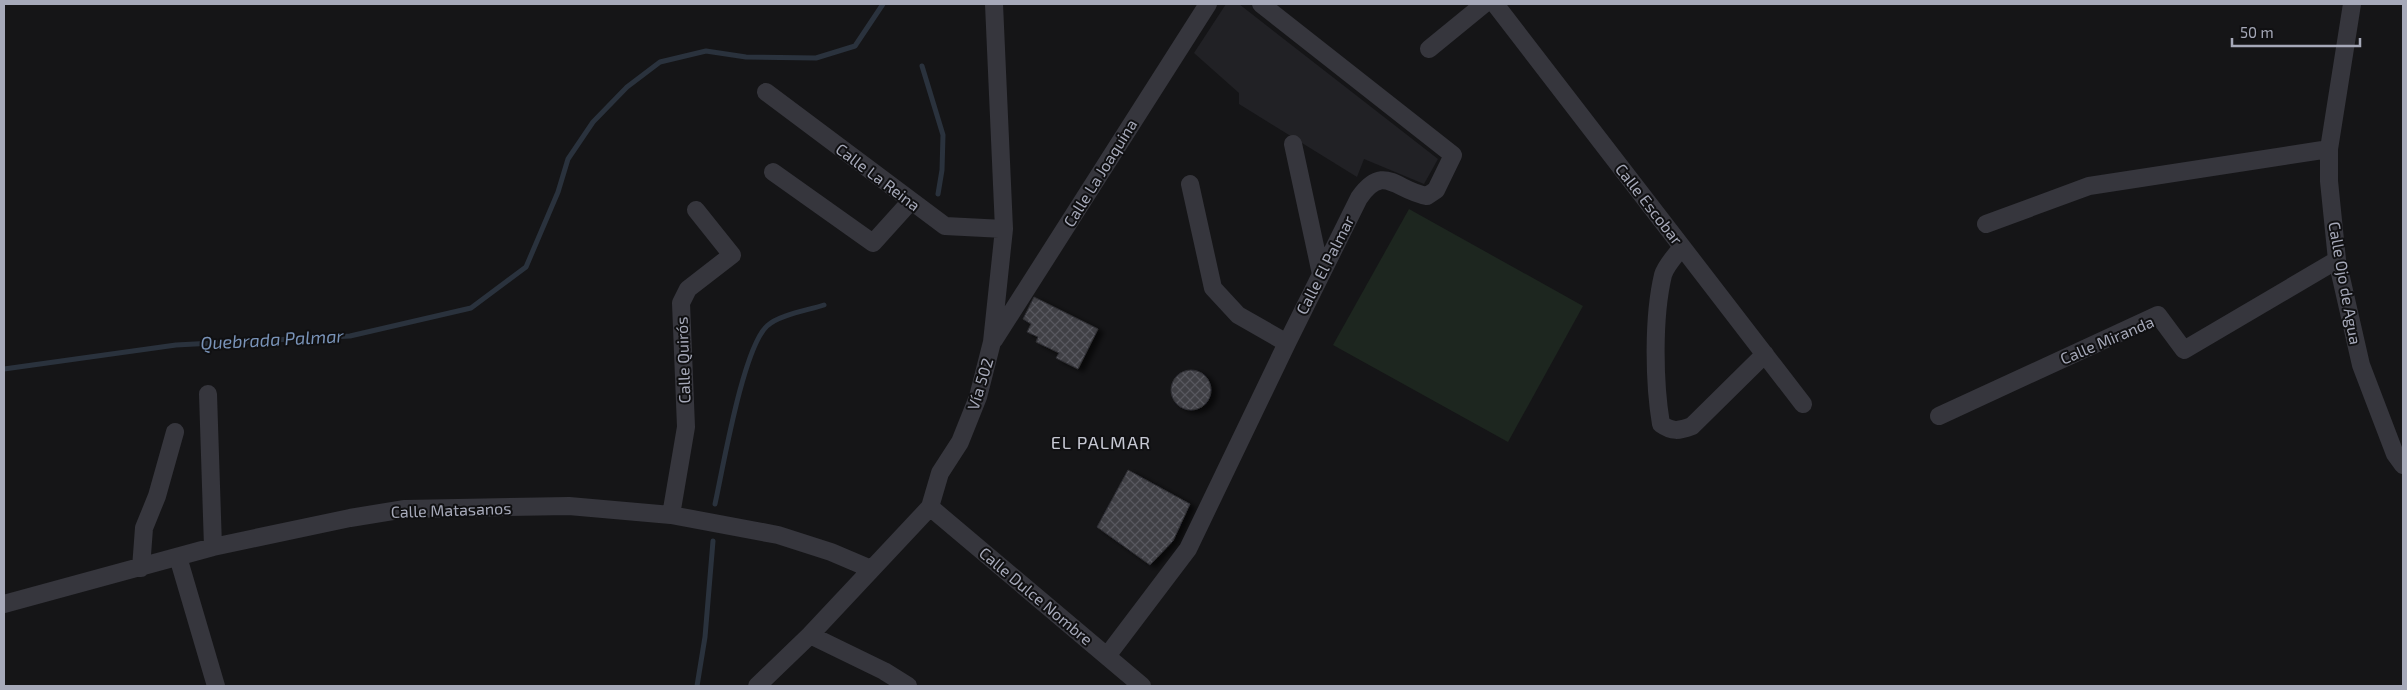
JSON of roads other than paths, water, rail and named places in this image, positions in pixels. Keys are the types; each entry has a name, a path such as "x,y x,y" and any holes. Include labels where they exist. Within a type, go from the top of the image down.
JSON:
{"street":[{"name":"Vía 502","path":"761,685 930,507 940,473 960,442 978,397 992,342 1004,229 994,4"},
{"name":"Calle La Joaquina","path":"992,342 1208,4"},
{"name":"Calle El Palmar","path":"1107,656 1188,549 1286,343 1367,186 1377,180 1391,180 1417,194 1428,196 1436,190 1453,155 1261,4"},
{"path":"1429,49 1484,4"},
{"name":"Calle Escobar","path":"1495,4 1803,404"},
{"name":"Calle Ojo de Agua","path":"2352,4 2329,148 2329,181 2337,260 2360,365 2395,454 2403,466"},
{"name":"Calle La Reina","path":"766,92 910,202 945,226 1004,229"},
{"path":"1293,144 1321,274"},
{"path":"1986,224 2089,186 2329,148"},
{"path":"773,172 874,242 910,202"},
{"path":"1190,184 1213,288 1238,315 1286,343"},
{"name":"Calle Quirós","path":"672,515 686,427 680,303 688,289 732,255 696,210"},
{"path":"1682,246 1664,273 1658,311 1657,401 1661,424 1675,431 1692,426 1765,354"},
{"name":"Calle Miranda","path":"1939,416 2158,316 2184,350 2337,260"},
{"path":"208,394 214,547"},
{"path":"141,568 144,528 157,496 174,432"},
{"name":"Calle Matasanos","path":"4,604 214,547 350,518 405,509 569,506 672,515 778,535 831,552 871,569"},
{"name":"Calle Dulce Nombre","path":"930,507 1142,686"},
{"path":"178,557 216,686"},
{"path":"810,635 884,671 908,686"}],"waterway":[{"name":"Quebrada Palmar","path":"4,369 176,345 350,336 471,308 526,267 558,192 568,159 593,122 627,87 660,62 706,51 746,57 816,58 855,46 883,4"},
{"path":"922,66 943,135 942,170 938,194"},
{"path":"715,504 742,382 758,338 772,322 794,313 824,305"},
{"path":"697,686 705,637 713,541"}],"district":[{"name":"EL PALMAR","path":"1101,443"}]}
